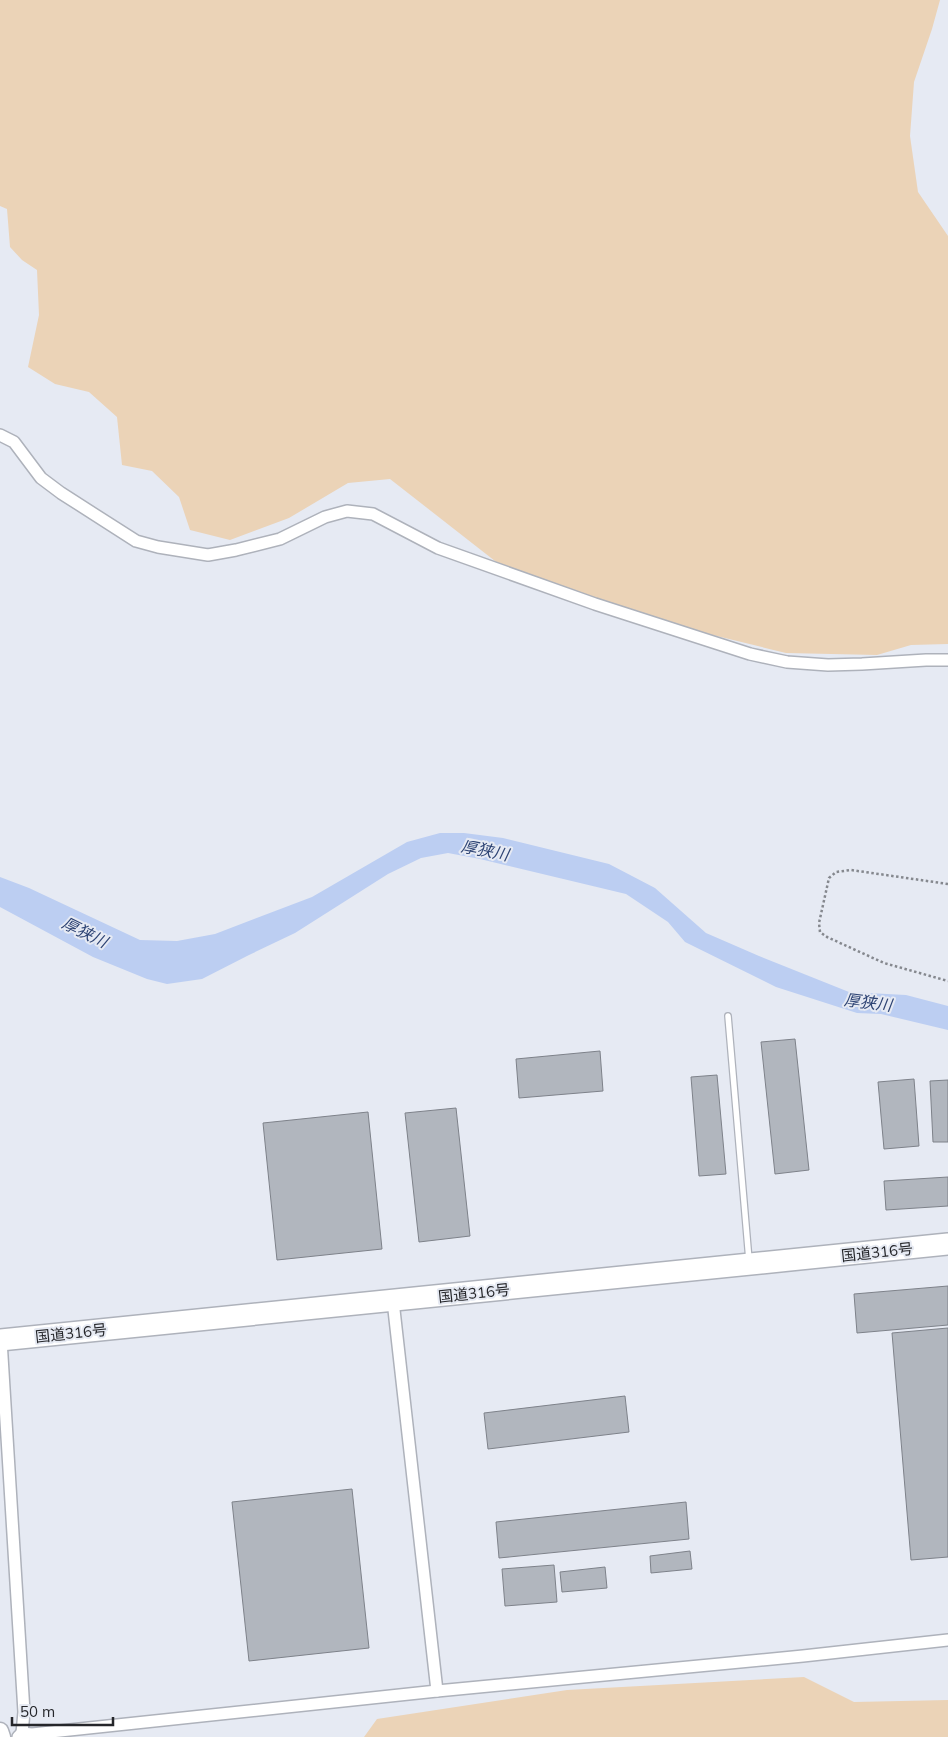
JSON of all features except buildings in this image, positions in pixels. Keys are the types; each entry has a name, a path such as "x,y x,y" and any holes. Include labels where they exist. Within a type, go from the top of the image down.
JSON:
{"highway":[{"name":"国道316号","path":"0,1340 393,1302 948,1244"}],"main road":[{"path":"0,1731 2,1737"}],"street":[{"path":"0,434 14,442 41,478 60,494 136,541 158,548 208,555 236,550 280,539 324,517 347,510 373,514 438,548 595,604 750,654 787,662 828,665 948,660"},
{"path":"393,1302 437,1691"},
{"path":"0,1340 24,1712 20,1735 948,1640"}],"lane":[{"path":"728,1016 749,1265"}],"path":[{"path":"948,884 851,870 836,872 828,878 818,923 820,932 884,963 948,981"}],"shaded area":[{"path":"0,0 940,0 914,82 910,136 918,192 948,236 948,644 911,645 877,655 786,653 692,630 513,575 390,479 348,483 289,518 230,540 190,530 179,497 152,471 122,465 117,417 89,392 55,384 28,367 39,315 37,270 22,260 10,247 7,209 0,206"},
{"path":"804,1677 854,1702 948,1700 948,1737 364,1737 377,1719 567,1690"}],"water":[{"name":"厚狭川","path":"440,833 464,833 503,838 609,864 655,888 706,933 759,956 849,992 906,995 948,1006 948,1030 881,1014 857,1013 776,987 685,942 668,922 626,894 448,853 421,858 388,874 295,933 202,979 167,984 147,979 93,957 0,907 0,877 29,888 140,940 177,941 215,934 312,897 407,842"}]}
